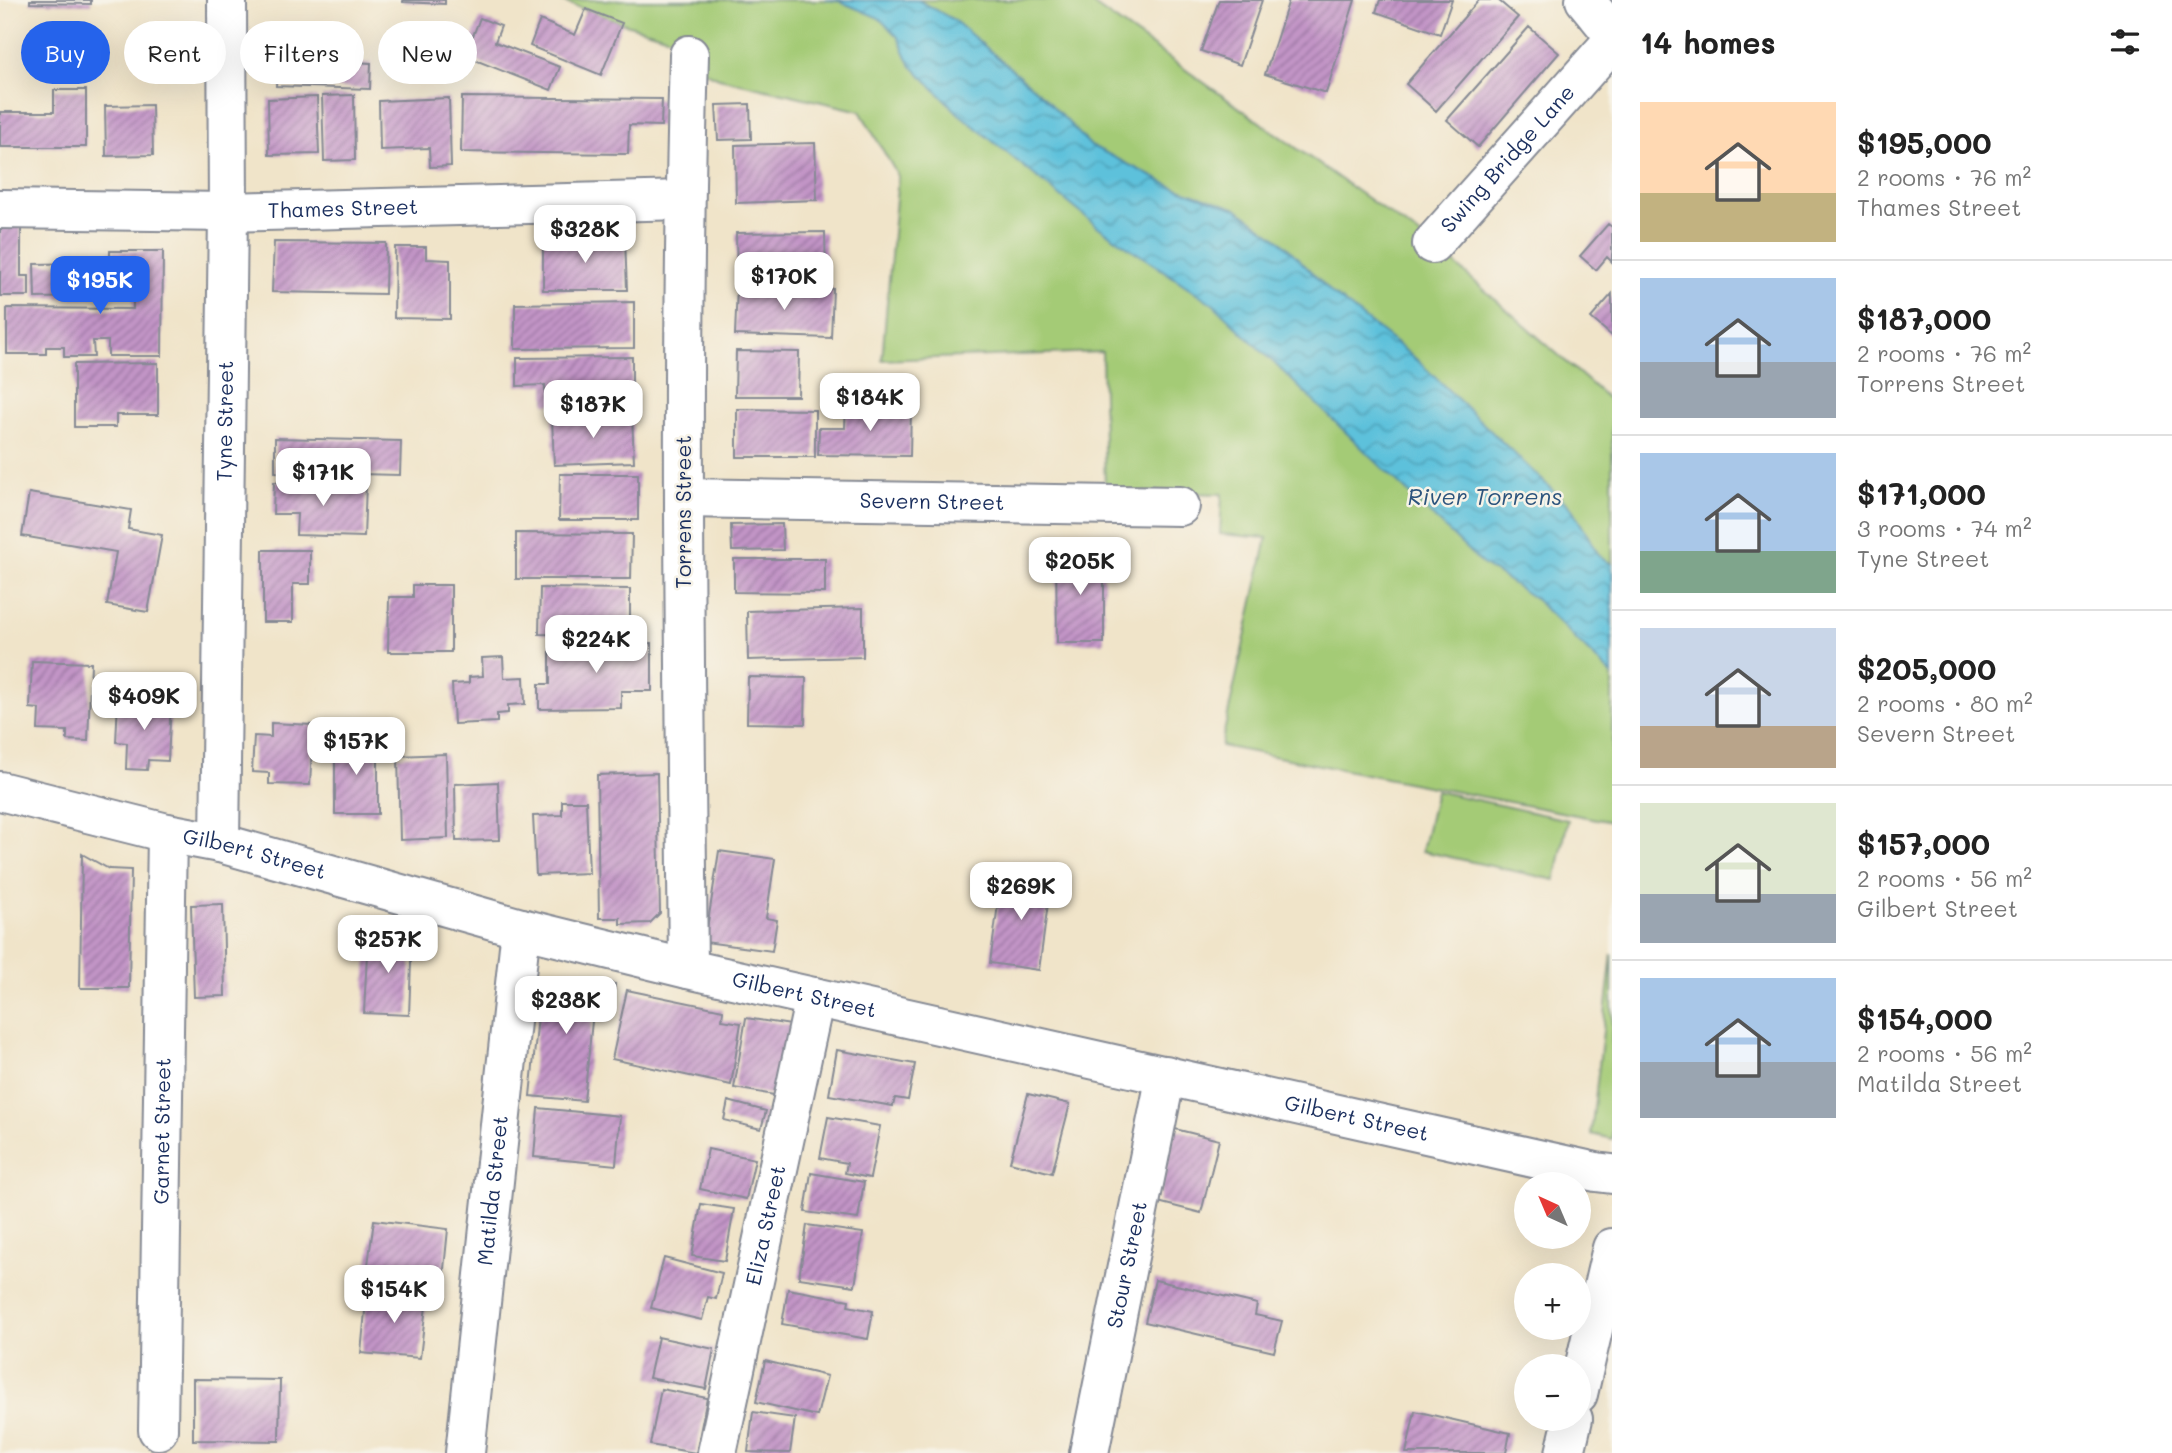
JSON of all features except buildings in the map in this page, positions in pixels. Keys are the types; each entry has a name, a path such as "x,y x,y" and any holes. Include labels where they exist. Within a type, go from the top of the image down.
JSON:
{"street":[{"name":"Tyne Street","path":"220,843 228,212 227,0"},
{"path":"1585,0 1612,33"},
{"name":"Swing Bridge Lane","path":"1432,244 1612,42"},
{"name":"Torrens Street","path":"688,969 684,498 685,200 689,55"},
{"name":"Thames Street","path":"0,209 228,212 685,200"},
{"name":"Severn Street","path":"684,498 1180,506"},
{"name":"Gilbert Street","path":"0,791 167,833 220,843 521,928 688,969 1612,1174"},
{"name":"Garnet Street","path":"158,1430 167,833"},
{"name":"Matilda Street","path":"466,1453 521,928"},
{"name":"Eliza Street","path":"717,1453 815,997"},
{"name":"Stour Street","path":"1088,1453 1166,1075"},
{"path":"1587,1354 1612,1248"},
{"path":"1565,1453 1570,1431"}],"green space":[{"path":"558,0 1087,0 1432,244 1612,402 1612,822 1221,746 1267,538 1220,534 1222,494 1105,491 1102,352 882,360 898,176 860,111 719,78 669,56 672,38"},
{"path":"1436,791 1568,820 1555,880 1422,851"},
{"path":"1612,954 1612,1139 1591,1134"}],"water":[{"name":"River Torrens","path":"826,0 918,0 954,20 1043,96 1090,145 1171,186 1237,209 1281,241 1333,294 1416,359 1572,509 1599,555 1612,565 1612,675 1534,598 1481,563 1213,304 1097,226 958,113 910,64 898,37 879,18 839,1"}]}
